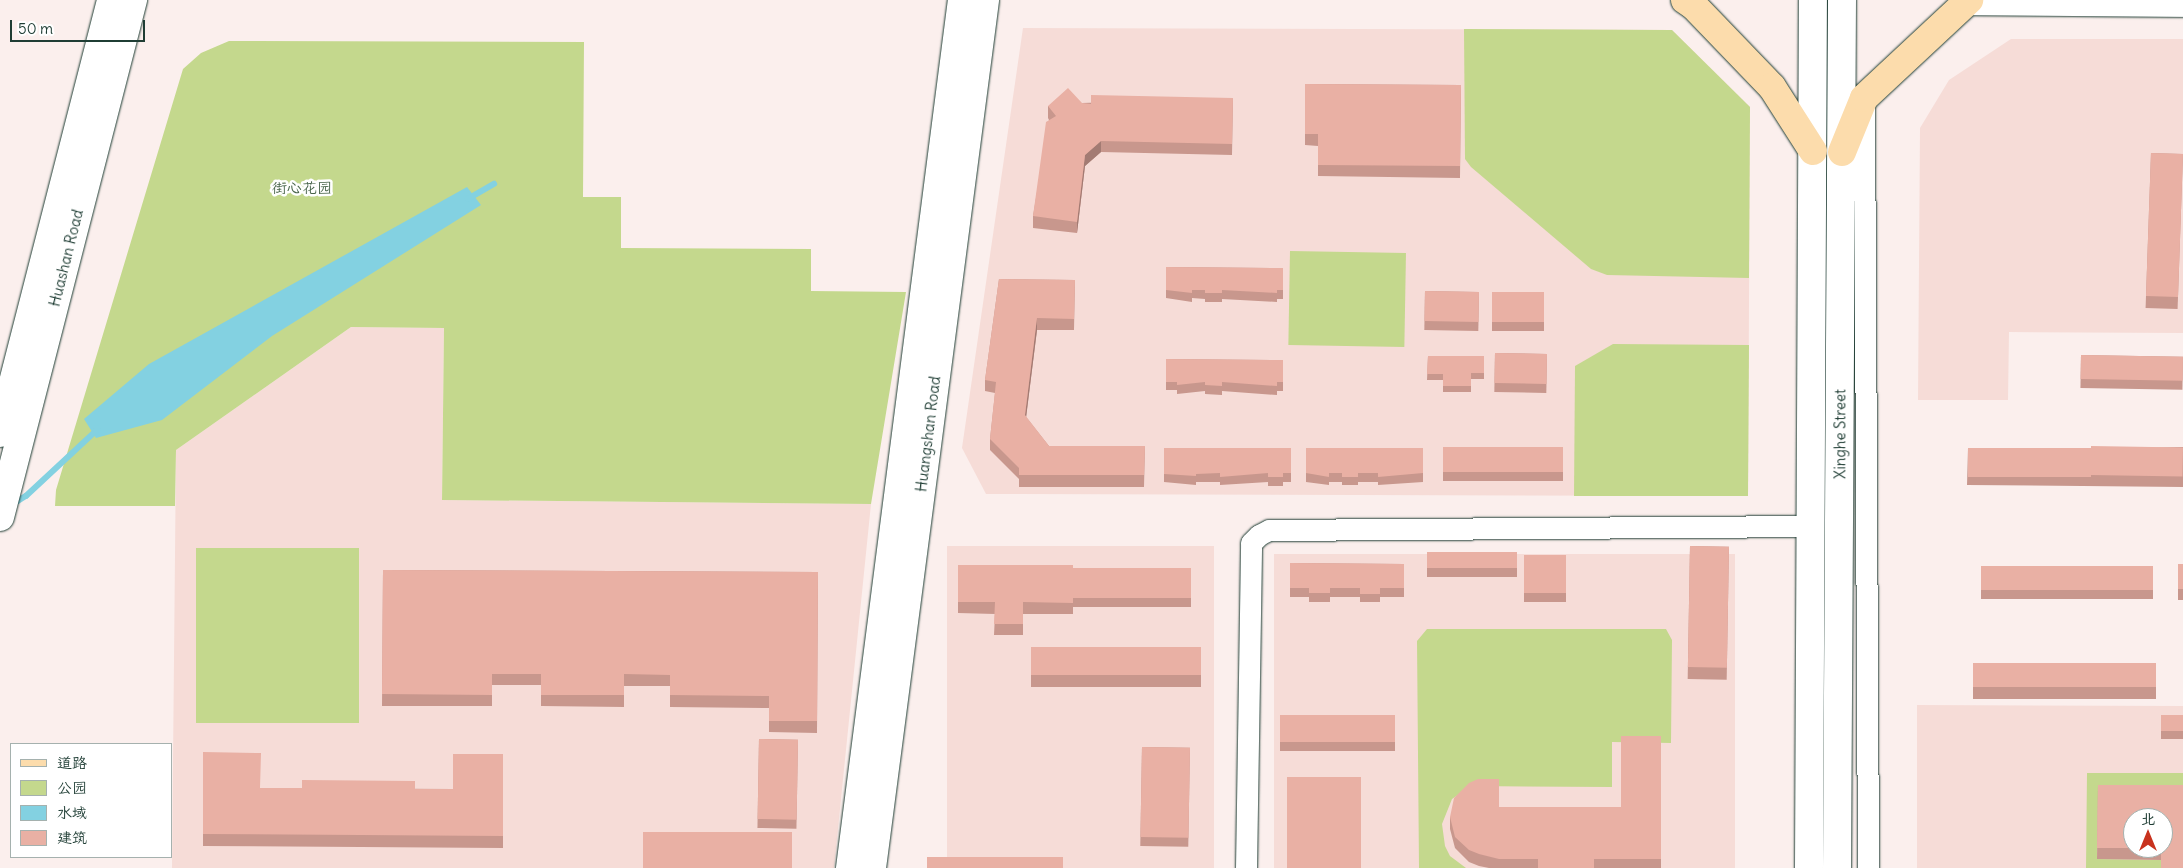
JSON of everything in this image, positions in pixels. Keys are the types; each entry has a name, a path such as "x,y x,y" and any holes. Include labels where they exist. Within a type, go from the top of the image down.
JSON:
{"main road":[{"path":"1685,0 1694,6 1772,87 1813,151"},
{"path":"1842,152 1864,98 1966,2"}],"street":[{"name":"Huashan Road","path":"0,433 111,0"},
{"name":"Huashan Road","path":"0,517 133,0"},
{"name":"Huangshan Road","path":"850,868 962,0"},
{"name":"Huangshan Road","path":"872,868 985,0"},
{"name":"Xinghe Street","path":"1809,868 1813,0"},
{"name":"Xinghe Street","path":"1837,868 1842,0"},
{"path":"1966,2 2183,6"},
{"path":"1864,98 1868,868"},
{"path":"1246,868 1251,543 1259,535 1269,530 1811,526"}],"shaded area":[{"path":"1023,28 1672,30 1750,107 1748,496 986,494 962,448"},
{"path":"2011,39 2183,39 2183,333 2009,332 2008,400 1918,400 1920,128 1949,80"},
{"path":"351,327 444,328 442,500 871,504 834,868 172,868 176,450"},
{"path":"947,546 1214,546 1214,868 947,868"},
{"path":"1274,554 1735,554 1735,868 1274,868"},
{"path":"1917,705 2183,706 2183,868 1917,868"}],"green space":[{"path":"1464,29 1672,30 1750,107 1749,278 1607,275 1591,269 1471,167 1465,159"},
{"name":"街心花园","path":"229,41 584,42 583,197 621,197 621,248 811,249 811,291 906,292 871,504 442,500 444,328 351,327 176,450 175,506 55,506 56,490 183,69 201,53"},
{"path":"1290,251 1406,253 1404,347 1288,345"},
{"path":"1613,344 1749,345 1748,496 1574,496 1575,366"},
{"path":"196,548 359,548 359,723 196,723"},
{"path":"1427,629 1666,629 1672,640 1671,743 1612,742 1612,787 1471,786 1452,799 1442,824 1445,846 1450,856 1466,868 1419,868 1417,641"},
{"path":"2087,773 2183,773 2183,797 2098,797 2097,859 2161,860 2161,868 2086,868"}],"water":[{"path":"467,187 481,205 272,336 162,420 96,438 84,419 149,364"}],"building":[{"path":"1305,84 1461,85 1460,166 1318,165 1318,134 1305,134"},
{"path":"1068,88 1082,103 1091,104 1091,95 1233,98 1232,144 1101,141 1085,155 1077,222 1033,216 1046,122 1056,116 1048,106"},
{"path":"2151,153 2183,154 2178,297 2146,296"},
{"path":"1166,267 1283,268 1283,290 1277,290 1277,293 1222,290 1222,293 1205,293 1205,290 1192,290 1192,293 1166,290"},
{"path":"999,279 1075,280 1074,319 1037,318 1025,415 1049,446 1145,446 1144,475 1019,475 1019,468 990,439 996,382 985,380"},
{"path":"1425,291 1479,292 1478,322 1424,321"},
{"path":"1492,292 1544,292 1544,322 1492,322"},
{"path":"1495,353 1547,354 1546,384 1494,383"},
{"path":"2081,355 2183,357 2183,381 2081,379"},
{"path":"1428,356 1484,356 1484,373 1471,373 1471,386 1443,386 1443,374 1427,374"},
{"path":"1166,359 1283,360 1283,382 1277,382 1277,386 1222,382 1222,386 1205,385 1205,382 1177,385 1177,382 1166,382"},
{"path":"2091,446 2183,448 2182,477 2090,475"},
{"path":"1443,447 1563,447 1563,472 1443,472"},
{"path":"1164,448 1291,448 1291,473 1283,473 1283,477 1268,477 1268,473 1220,477 1220,473 1196,474 1196,476 1164,474"},
{"path":"1306,448 1423,448 1423,473 1378,477 1378,473 1358,473 1358,477 1342,477 1342,473 1329,473 1329,477 1306,473"},
{"path":"1968,448 2091,448 2091,477 1968,477"},
{"path":"1690,546 1729,547 1727,668 1688,667"},
{"path":"1427,552 1517,552 1517,568 1427,568"},
{"path":"1524,555 1566,555 1566,593 1524,593"},
{"path":"1290,563 1404,564 1404,588 1380,588 1380,594 1360,594 1360,588 1330,588 1330,593 1309,593 1309,588 1290,588"},
{"path":"2178,564 2183,564 2183,589 2178,589"},
{"path":"958,565 1073,565 1073,603 1023,602 1023,624 994,624 995,602 958,602"},
{"path":"1981,566 2153,566 2153,590 1981,590"},
{"path":"1073,568 1191,568 1191,598 1073,598"},
{"path":"383,570 818,572 817,721 769,721 769,696 670,695 670,675 624,674 624,695 541,695 541,674 492,674 492,695 382,694"},
{"path":"1031,647 1201,647 1201,675 1031,675"},
{"path":"1973,663 2156,663 2156,687 1973,687"},
{"path":"1280,715 1395,715 1395,742 1280,742"},
{"path":"2161,715 2183,715 2183,731 2161,731"},
{"path":"1621,736 1661,736 1661,859 1594,859 1594,868 1538,868 1538,859 1499,859 1479,854 1469,850 1455,837 1450,817 1454,798 1469,783 1478,779 1499,779 1499,807 1621,807"},
{"path":"759,739 798,740 797,820 758,819"},
{"path":"1142,747 1190,748 1188,838 1140,837"},
{"path":"203,752 261,753 260,788 302,788 302,780 415,781 415,789 453,789 453,754 503,754 503,836 203,834"},
{"path":"1287,777 1361,777 1361,868 1287,868"},
{"path":"2098,785 2183,785 2183,868 2161,868 2161,858 2173,858 2173,808 2123,808 2123,848 2097,848"},
{"path":"643,832 792,832 792,868 643,868"},
{"path":"927,857 1063,857 1063,868 927,868"}],"waterway":[{"path":"468,199 494,184"},
{"path":"13,504 26,496 98,429"}]}
